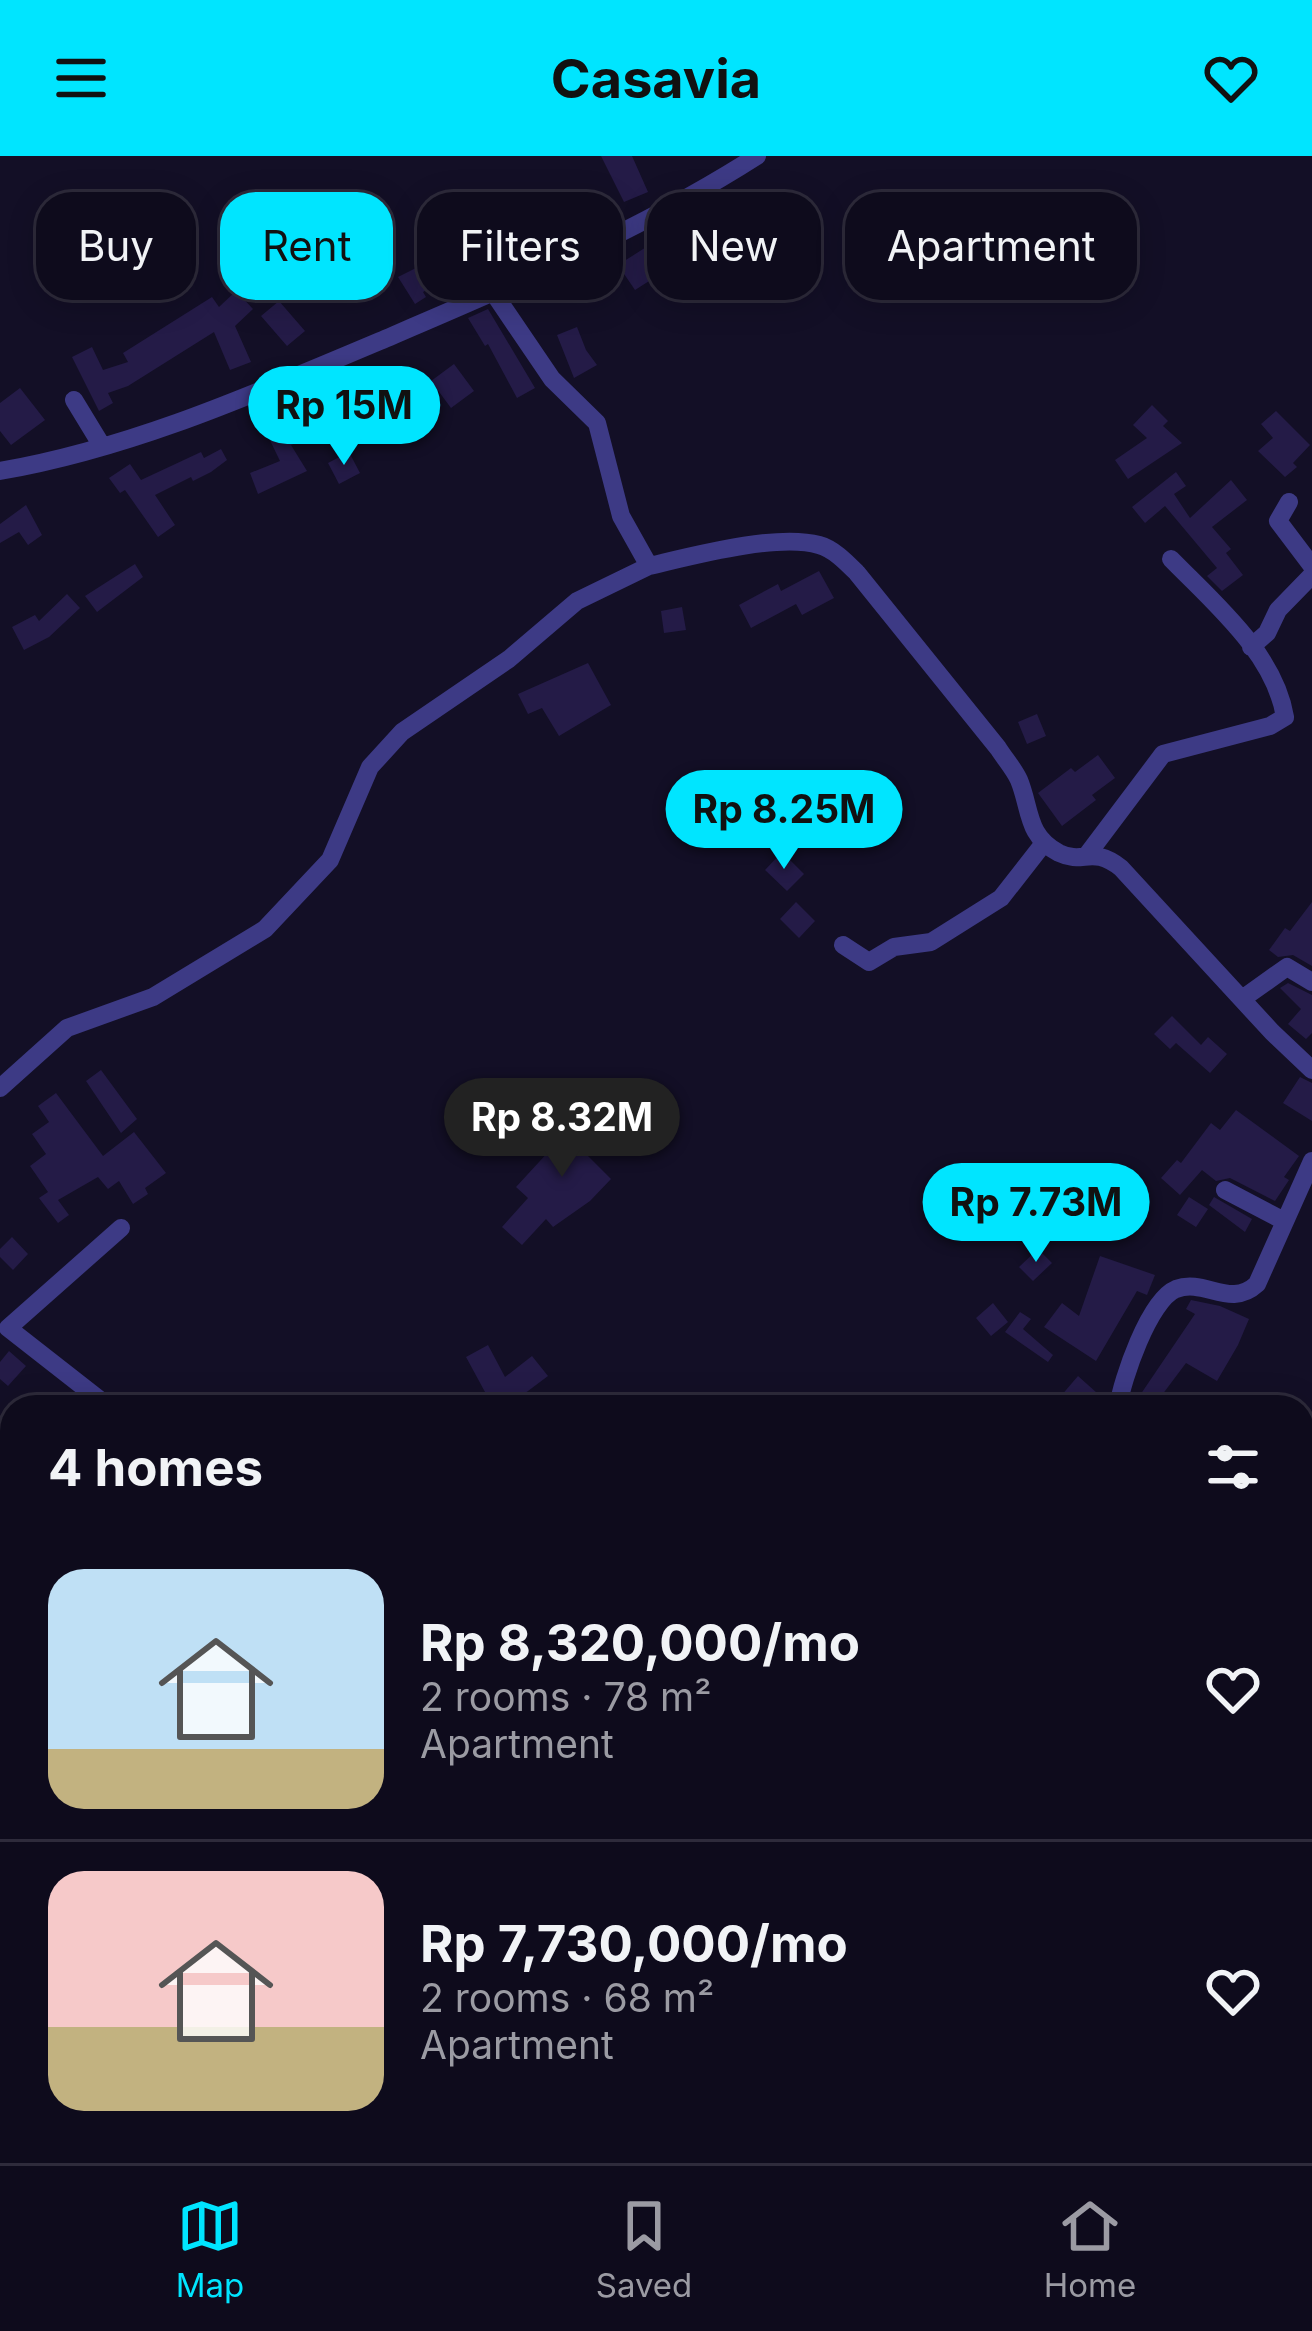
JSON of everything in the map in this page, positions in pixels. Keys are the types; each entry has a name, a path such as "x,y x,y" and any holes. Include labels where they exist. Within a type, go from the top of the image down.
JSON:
{"street":[{"path":"623,232 757,156"},
{"path":"0,471 210,412 483,300"},
{"path":"498,300 552,379 598,423 625,528 649,566"},
{"path":"74,400 102,446"},
{"path":"1251,646 1267,633 1278,610 1312,570 1278,521 1289,502"},
{"path":"0,1088 67,1028 153,997 265,928 330,860 370,767 402,732 509,659 577,601 649,566 724,549 802,544 820,545 857,573 998,748 1017,777 1030,825 1044,843 1068,856 1102,855 1121,868 1312,1070"},
{"path":"1087,855 1163,754 1284,718 1276,684 1251,646 1171,559"},
{"path":"843,945 869,962 894,946 931,942 1010,891 1044,843"},
{"path":"1242,999 1287,967 1312,982"},
{"path":"1122,1395 1136,1349 1165,1296 1182,1288 1245,1294 1266,1269 1312,1162"},
{"path":"1225,1190 1284,1221"},
{"path":"93,1395 4,1333 121,1228"}],"building":[{"path":"601,156 632,156 648,192 624,202"},
{"path":"647,247 647,282 635,290 623,272 623,262"},
{"path":"417,268 417,300 421,300 415,304 398,277"},
{"path":"212,297 219,307 226,300 244,300 253,309 235,326 251,362 230,370 214,332 128,386 108,393 113,403 99,411 72,357 92,347 103,370 128,362 123,353"},
{"path":"279,301 305,331 287,346 261,316"},
{"path":"488,309 535,388 517,398 468,318"},
{"path":"577,327 597,365 574,378 557,335"},
{"path":"454,364 474,391 451,408 431,381"},
{"path":"394,369 410,386 336,440 324,422 297,437 299,442 291,445 307,471 258,494 250,473 280,461 265,430 290,422 331,398 341,415 377,393 371,385"},
{"path":"20,388 45,420 11,445 0,431 0,403"},
{"path":"1152,405 1168,421 1163,426 1182,443 1128,479 1115,460 1147,438 1133,425"},
{"path":"1276,411 1310,445 1285,477 1258,451 1273,438 1261,424"},
{"path":"221,449 227,460 211,472 155,495 175,525 158,537 125,490 120,493 109,478 130,464 141,480 201,452 204,458"},
{"path":"349,452 360,473 339,484 328,463"},
{"path":"1176,472 1186,486 1174,494 1190,518 1231,480 1247,500 1212,527 1231,549 1226,553 1243,575 1222,591 1207,576 1217,568 1165,506 1145,523 1132,507"},
{"path":"26,505 42,535 28,545 19,532 0,543 0,524"},
{"path":"135,564 143,577 97,612 85,596"},
{"path":"819,571 834,598 802,615 796,604 751,628 739,605 778,584 781,591"},
{"path":"67,594 80,608 49,637 24,650 12,627 35,615 39,621"},
{"path":"682,607 686,630 664,633 661,611"},
{"path":"588,663 611,705 559,736 542,708 528,714 518,694"},
{"path":"1037,714 1046,736 1027,744 1018,722"},
{"path":"1098,755 1115,778 1062,826 1038,793"},
{"path":"782,852 804,874 787,891 765,870"},
{"path":"796,902 815,921 799,938 780,919"},
{"path":"1312,902 1312,966 1293,955 1278,957 1269,950"},
{"path":"1288,983 1312,995 1312,1033 1306,1039 1288,1024 1301,1009 1280,988"},
{"path":"1172,1016 1201,1045 1208,1037 1227,1054 1210,1073 1176,1043 1170,1049 1154,1034"},
{"path":"101,1070 137,1119 121,1133 86,1081"},
{"path":"1300,1077 1312,1083 1312,1121 1283,1103"},
{"path":"56,1093 103,1156 134,1132 166,1173 145,1188 148,1194 133,1204 119,1181 108,1189 98,1177 58,1200 69,1215 58,1223 39,1198 48,1192 30,1166 46,1154 32,1134 49,1122 38,1106"},
{"path":"599,1107 616,1123 588,1156 611,1179 553,1227 546,1219 522,1245 502,1227 528,1198 516,1187 562,1137 568,1142"},
{"path":"1236,1110 1299,1156 1284,1177 1289,1180 1275,1201 1230,1178 1216,1181 1202,1170 1180,1195 1161,1178 1177,1160 1181,1163 1211,1123 1220,1130"},
{"path":"1189,1197 1208,1209 1196,1227 1177,1215"},
{"path":"1214,1197 1252,1219 1245,1232 1209,1205"},
{"path":"12,1237 28,1254 13,1270 0,1257 0,1249"},
{"path":"1038,1249 1052,1263 1033,1281 1019,1267"},
{"path":"1100,1256 1155,1275 1147,1295 1137,1291 1096,1361 1044,1327 1062,1303 1079,1316"},
{"path":"1191,1300 1249,1319 1217,1381 1186,1363 1162,1395 1140,1395 1195,1314 1186,1309"},
{"path":"993,1303 1008,1322 991,1336 976,1318"},
{"path":"1020,1312 1031,1319 1023,1329 1053,1355 1048,1362 1005,1332"},
{"path":"488,1345 505,1377 532,1356 548,1376 523,1395 479,1395 485,1392 466,1357"},
{"path":"9,1351 26,1366 8,1386 0,1379 0,1362"},
{"path":"1078,1376 1097,1393 1095,1395 1062,1395"}]}
